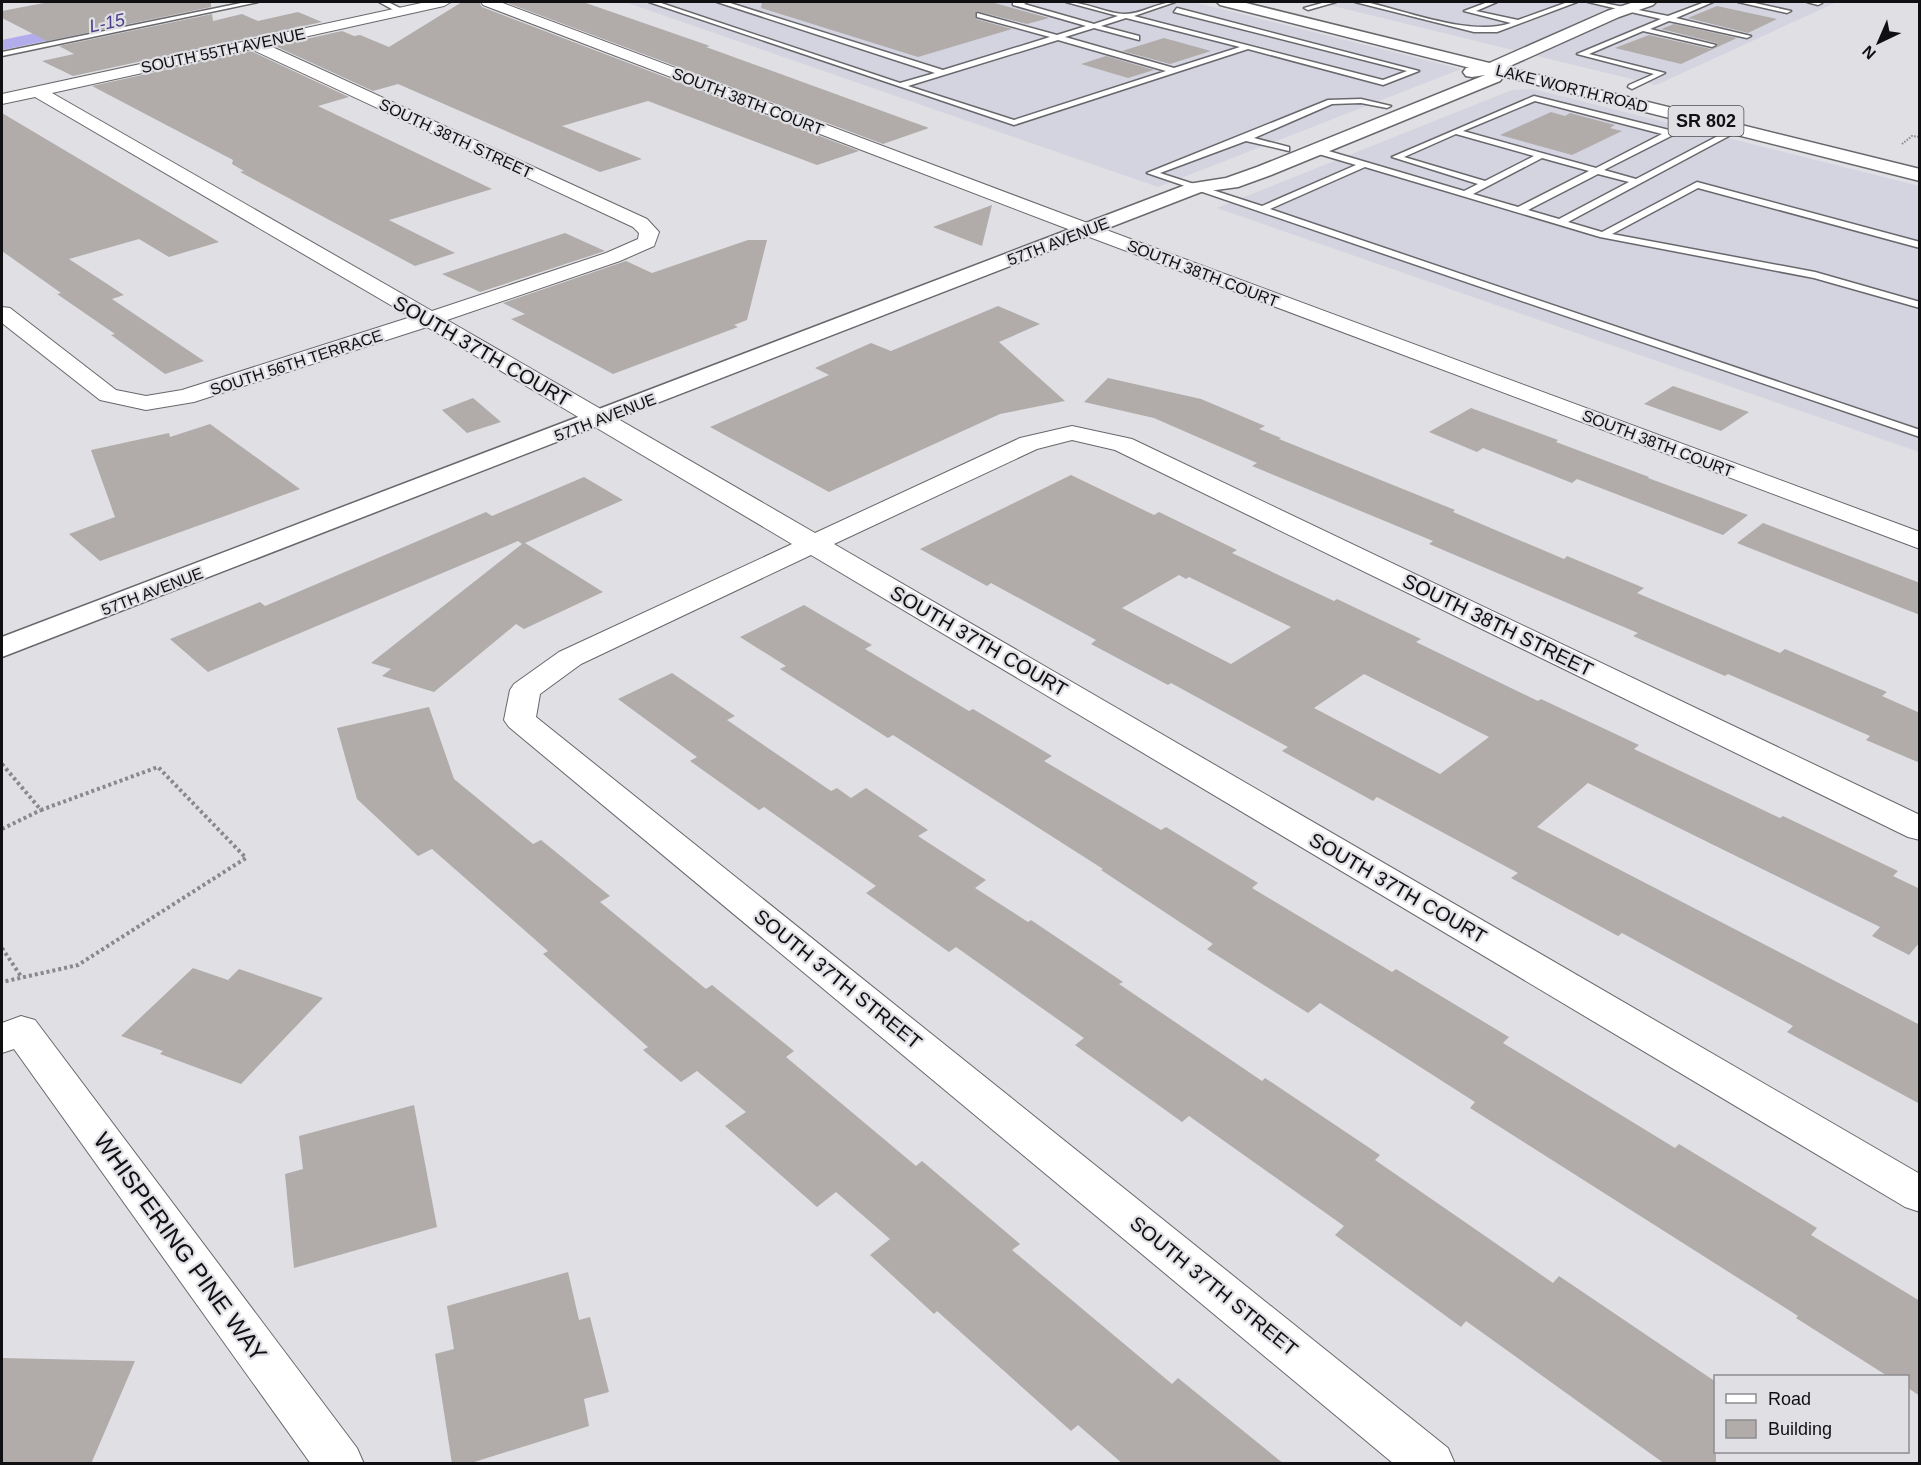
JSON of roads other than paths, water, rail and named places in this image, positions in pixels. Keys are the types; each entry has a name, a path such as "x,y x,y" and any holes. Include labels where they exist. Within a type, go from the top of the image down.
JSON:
{"street":[{"name":"SOUTH 55TH AVENUE","path":"2,99 444,2"},
{"name":"SOUTH 38TH COURT","path":"488,2 1088,230 1920,541"},
{"name":"LAKE WORTH ROAD","path":"1225,2 1920,174"},
{"name":"LAKE WORTH ROAD","path":"1283,2 1920,158"},
{"name":"57TH AVENUE","path":"1202,186 1209,178 1473,72 1492,68 1513,57 1648,2"},
{"name":"SOUTH 38TH STREET","path":"253,44 640,223 649,232 647,242"},
{"name":"57TH AVENUE","path":"2,648 1202,186 1227,184 1315,150 1494,77 1492,68"},
{"name":"SOUTH 37TH COURT","path":"37,91 815,544 1920,1195"},
{"path":"1831,152 1881,159 1920,168"},
{"name":"SOUTH 56TH TERRACE","path":"2,313 108,394 146,403 166,401 206,391 430,319 613,257 647,242"},
{"name":"SOUTH 38TH STREET","path":"815,544 1029,443 1072,433 1123,444 1920,830"},
{"name":"SOUTH 37TH STREET","path":"815,544 570,658 525,690 520,720 1431,1464"},
{"name":"WHISPERING PINE WAY","path":"11,1034 340,1464"}],"lane":[{"path":"2,54 254,2"},
{"path":"382,2 402,11"},
{"path":"652,2 1014,123 1248,47"},
{"path":"723,4 739,2"},
{"path":"1024,2 1015,4 1136,38"},
{"path":"1069,2 1383,84 1415,71 1177,10"},
{"path":"900,86 1172,2"},
{"path":"1308,8 1332,2"},
{"path":"1359,2 1474,30 1497,30 1573,2"},
{"path":"1493,2 1468,11 1518,22"},
{"path":"1592,2 1747,36"},
{"path":"1632,87 1661,73 1581,54 1710,2"},
{"path":"1742,2 1788,11"},
{"path":"723,4 943,73"},
{"path":"689,14 709,9"},
{"path":"980,15 1175,71"},
{"path":"1642,29 1712,45"},
{"path":"1486,184 1396,158 1534,98 1670,133 1520,210"},
{"path":"1387,106 1361,101 1331,102 1246,138 1151,173 1202,186 1262,209 1920,434"},
{"path":"1560,222 1738,129"},
{"path":"1455,131 1637,182"},
{"path":"1246,138 1286,149"},
{"path":"1315,150 1603,235 1815,275 1920,305"},
{"path":"1465,194 1542,155"},
{"path":"1262,209 1363,165"},
{"path":"1603,235 1697,185 1920,245"}],"waterway":[{"name":"L-15","path":"2,45 88,27"}]}
